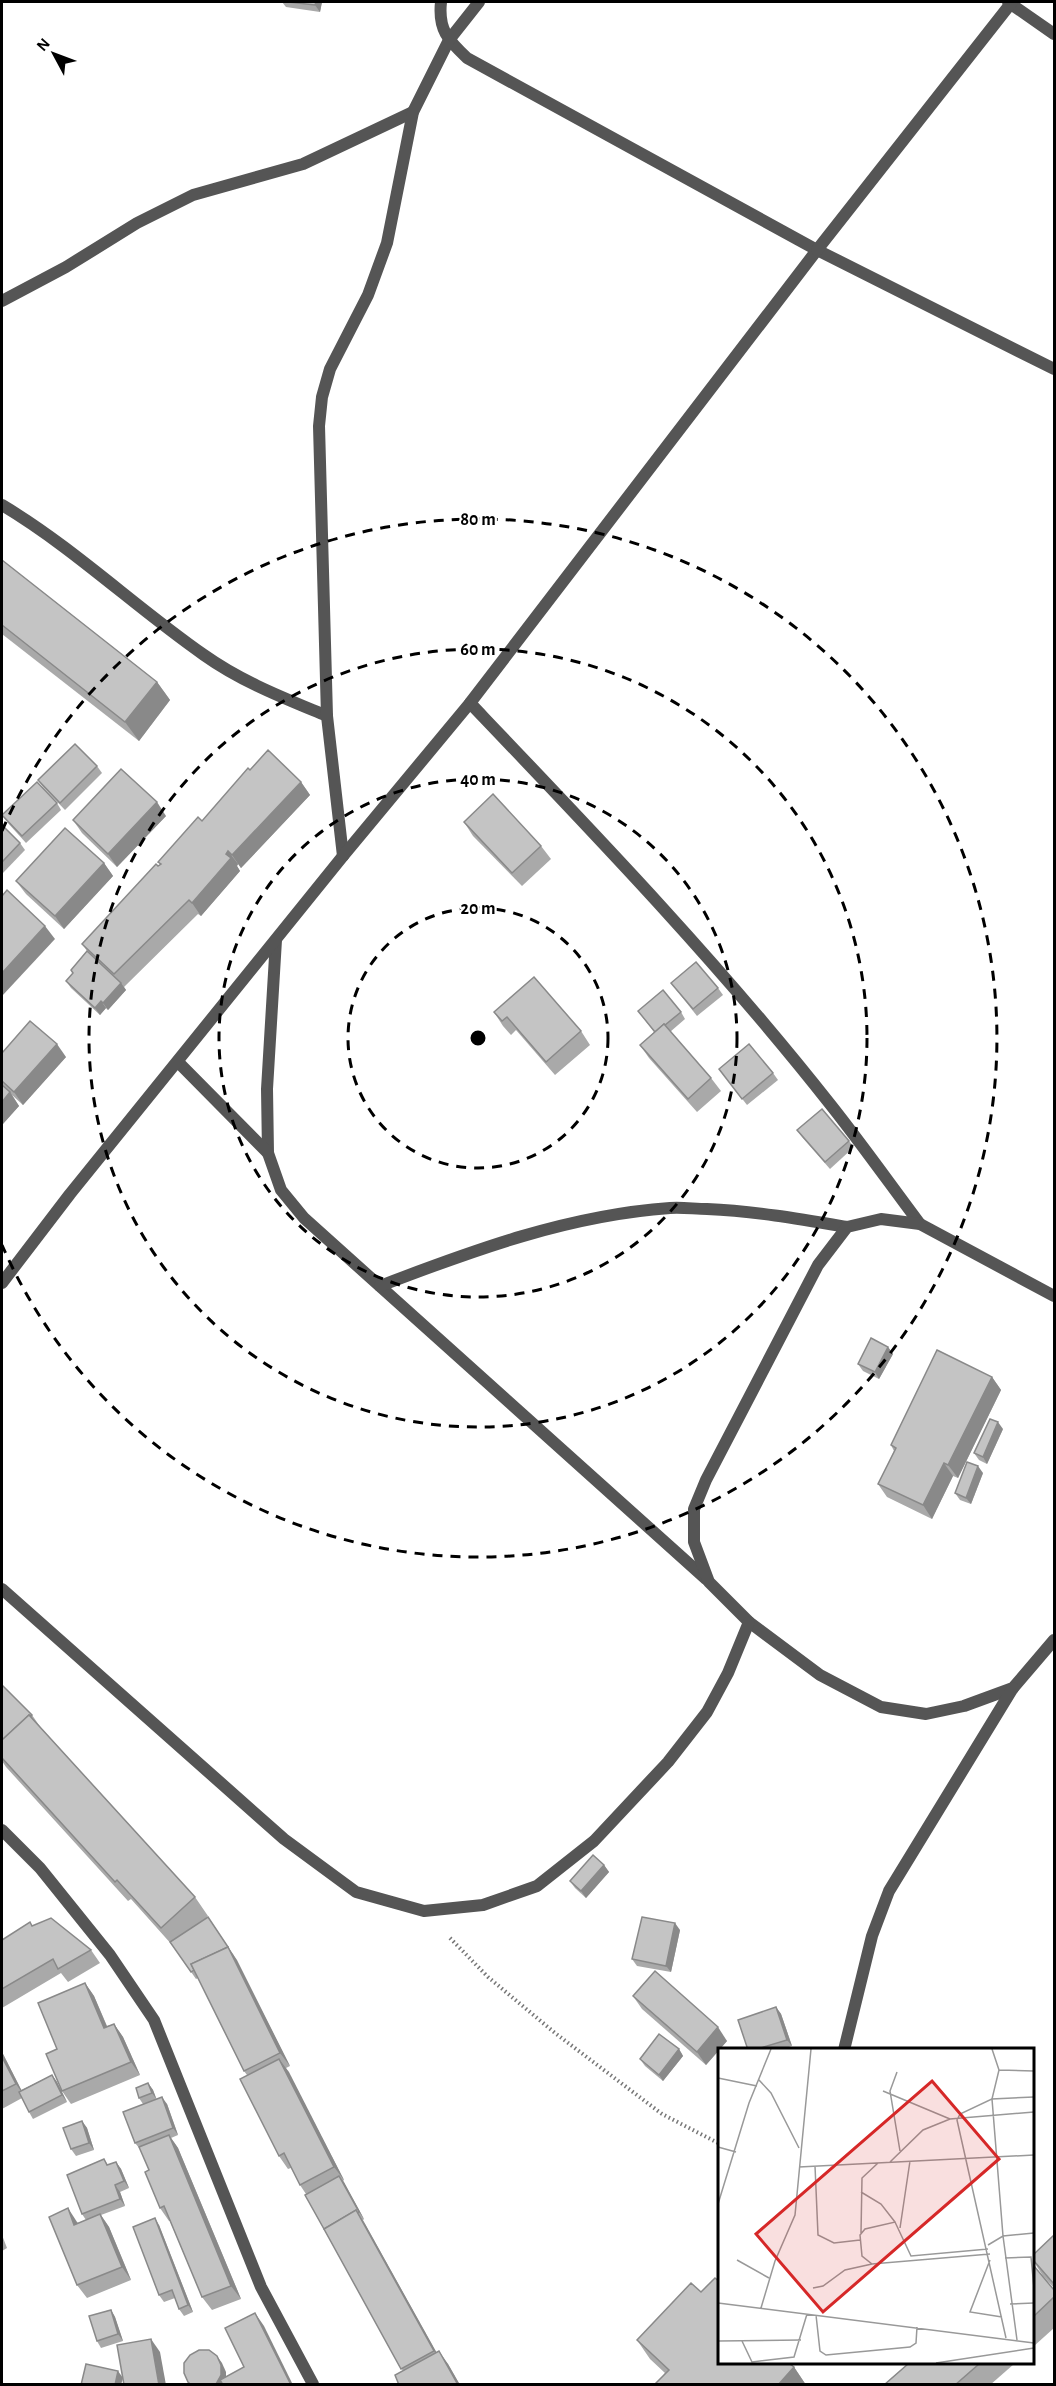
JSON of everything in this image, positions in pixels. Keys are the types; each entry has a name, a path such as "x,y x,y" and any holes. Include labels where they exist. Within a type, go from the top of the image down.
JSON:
{"street":[{"path":"441,2 441,23 448,40 467,58 817,250 1054,369"},
{"path":"343,856 327,716 319,426 322,397 330,369 368,295 387,243 413,112 448,40 479,2"},
{"path":"2,1283 343,856 470,703 1010,2 1054,34"},
{"path":"2,302 66,267 137,223 193,195 303,164 413,112"},
{"path":"2,504 128,596 204,656 252,685 327,716"},
{"path":"470,703 610,850 738,994 830,1104 920,1224"},
{"path":"276,940 267,1089 268,1153 281,1190 304,1218 709,1582 748,1622 820,1675 882,1707 926,1714 964,1706 1013,1688"},
{"path":"178,1062 268,1153"},
{"path":"380,1286 522,1236 605,1215 672,1208 754,1211 847,1227 881,1219 920,1224 1054,1296"},
{"path":"709,1582 694,1542 694,1509 706,1480 818,1265 847,1227"},
{"path":"2,1589 284,1839 356,1892 424,1911 483,1905 537,1886 594,1841 668,1762 707,1712 728,1673 748,1622"},
{"path":"844,2048 872,1936 889,1891 1013,1688 1054,1640"},
{"path":"2,1830 40,1868 110,1955 153,2020 261,2287 313,2385"}],"path":[{"path":"424,1911 488,1977 555,2033 662,2114 718,2143"}],"building":[{"path":"288,2 316,2 315,5"},
{"path":"2,560 157,682 125,722 2,625"},
{"path":"75,744 97,766 60,803 38,780"},
{"path":"268,750 301,782 232,855 228,851 226,854 231,858 192,903 189,900 114,974 82,944 156,864 158,866 161,864 158,862 198,817 202,821 248,768 250,770"},
{"path":"121,769 157,802 108,854 73,820"},
{"path":"37,782 57,803 22,836 2,815"},
{"path":"493,794 541,846 512,873 464,822"},
{"path":"2,825 20,843 2,862"},
{"path":"65,828 104,863 55,916 16,881"},
{"path":"7,890 45,926 2,973 2,896"},
{"path":"87,951 121,983 103,1003 101,1001 95,1008 66,981 73,973 71,970"},
{"path":"696,962 718,988 693,1009 671,983"},
{"path":"534,977 581,1031 546,1062 507,1017 502,1021 494,1012"},
{"path":"663,990 681,1012 655,1032 638,1011"},
{"path":"30,1021 57,1044 14,1092 2,1081 2,1053"},
{"path":"664,1024 711,1078 688,1099 640,1045"},
{"path":"749,1044 773,1073 742,1099 719,1069"},
{"path":"2,1085 10,1092 2,1102"},
{"path":"822,1109 849,1141 825,1162 797,1130"},
{"path":"871,1338 888,1347 875,1372 858,1364"},
{"path":"937,1350 992,1377 948,1465 944,1463 923,1505 878,1484 896,1448 891,1445"},
{"path":"990,1419 998,1422 983,1457 974,1453"},
{"path":"967,1462 978,1466 966,1498 955,1493"},
{"path":"2,1685 32,1715 29,1715 2,1740"},
{"path":"29,1715 195,1897 161,1928 117,1880 115,1882 2,1758 2,1740"},
{"path":"593,1855 604,1865 581,1891 570,1881"},
{"path":"208,1917 228,1947 191,1964 194,1970 191,1972 170,1942"},
{"path":"642,1917 675,1923 666,1966 632,1959"},
{"path":"51,1918 91,1950 58,1969 53,1959 2,1989 2,1940 30,1922 32,1926"},
{"path":"228,1947 280,2053 244,2071 191,1964"},
{"path":"655,1971 718,2027 697,2052 633,1996"},
{"path":"85,1983 104,2028 114,2024 131,2062 62,2091 46,2054 57,2049 38,2003"},
{"path":"776,2007 787,2040 761,2048 747,2048 738,2020"},
{"path":"659,2034 679,2049 659,2075 640,2059"},
{"path":"2,2057 16,2084 2,2091"},
{"path":"279,2059 334,2167 300,2185 284,2153 279,2156 240,2079"},
{"path":"52,2075 62,2095 29,2112 19,2092"},
{"path":"148,2083 152,2093 139,2098 136,2088"},
{"path":"162,2097 173,2128 135,2143 123,2112"},
{"path":"82,2121 89,2143 71,2149 63,2128"},
{"path":"169,2135 231,2286 202,2297 164,2206 160,2208 145,2172 149,2170 139,2147"},
{"path":"104,2159 107,2165 116,2162 124,2181 115,2185 120,2199 82,2214 67,2175"},
{"path":"339,2176 359,2212 357,2213 356,2210 324,2229 305,2195"},
{"path":"68,2208 74,2225 100,2214 122,2267 77,2285 49,2217"},
{"path":"356,2210 434,2351 401,2369 324,2229"},
{"path":"155,2218 188,2305 179,2309 172,2290 159,2295 133,2227"},
{"path":"1054,2235 1054,2284 1035,2262 1035,2253"},
{"path":"1035,2267 1054,2290 1054,2297 1035,2315"},
{"path":"715,2278 718,2280 718,2365 791,2365 794,2367 778,2385 655,2384 669,2370 637,2340 691,2283 701,2292"},
{"path":"111,2310 118,2334 97,2341 89,2316"},
{"path":"255,2313 291,2385 223,2385 220,2380 244,2367 225,2328"},
{"path":"151,2339 159,2385 124,2385 117,2345"},
{"path":"199,2350 209,2350 217,2356 221,2365 221,2375 216,2384 191,2385 188,2382 184,2373 184,2363 190,2355"},
{"path":"439,2351 458,2385 399,2385 395,2375"},
{"path":"86,2364 118,2371 115,2385 81,2385"},
{"path":"907,2365 978,2365 955,2385 884,2385"}]}
